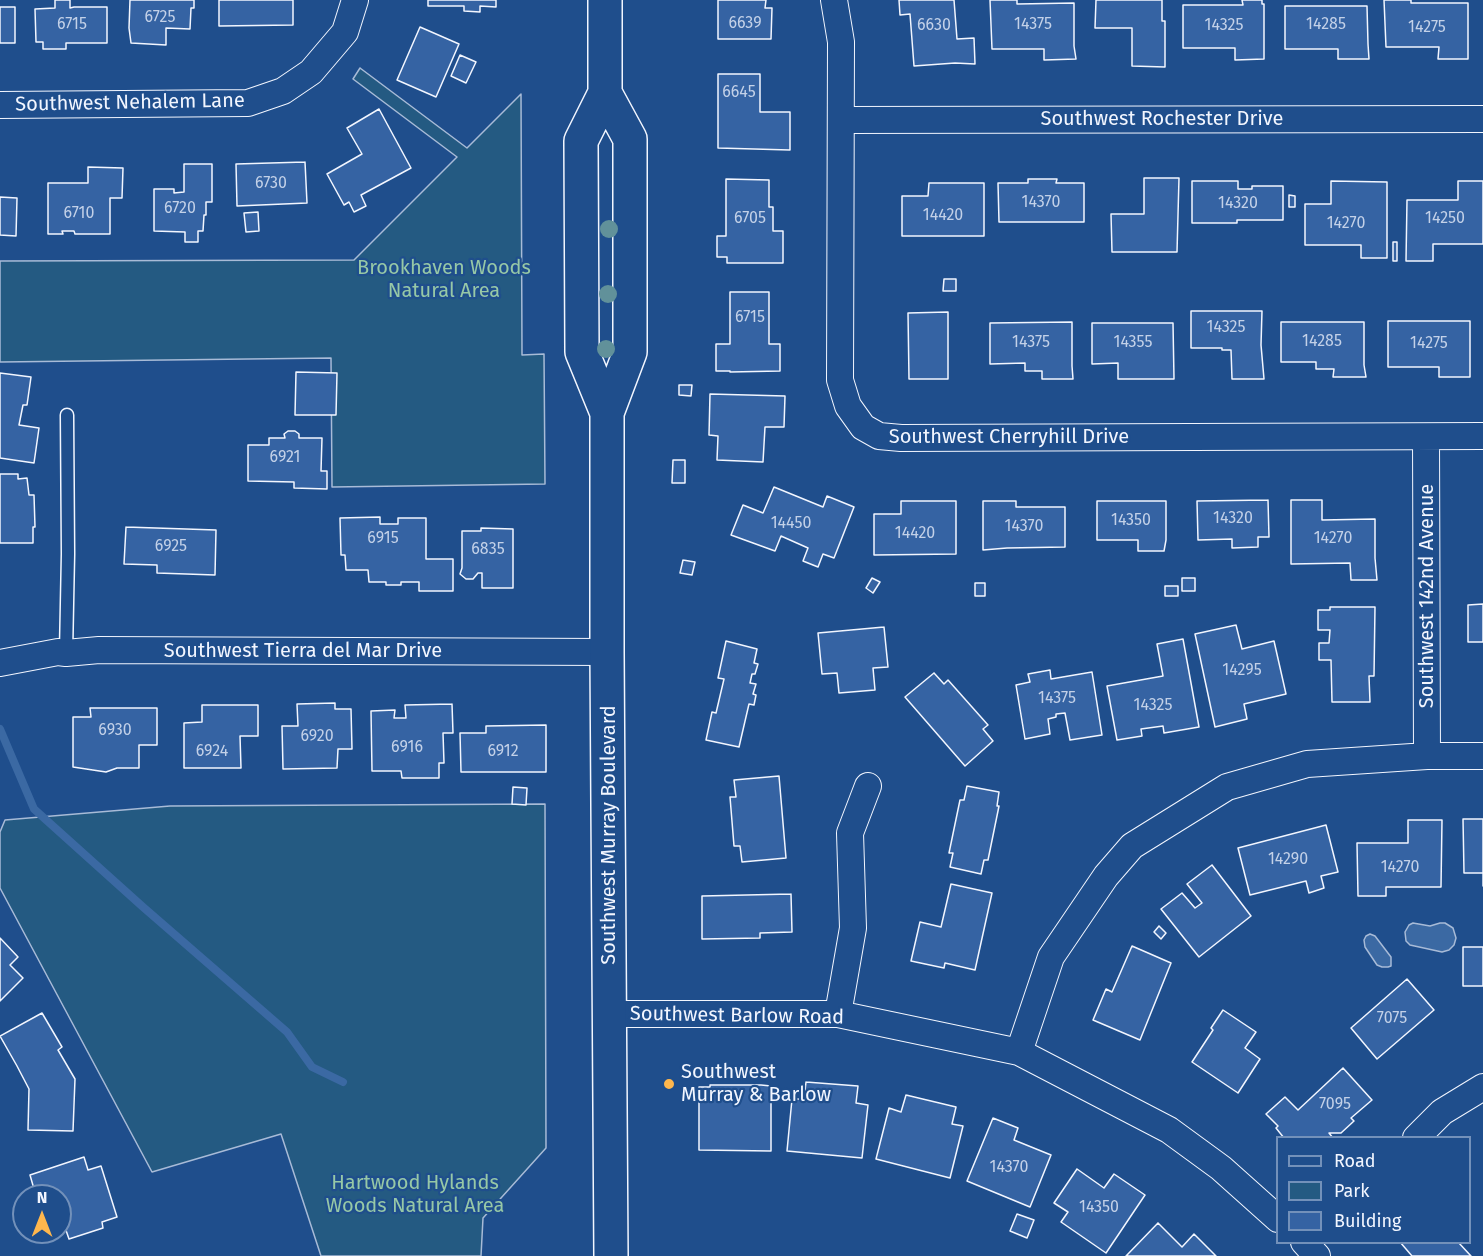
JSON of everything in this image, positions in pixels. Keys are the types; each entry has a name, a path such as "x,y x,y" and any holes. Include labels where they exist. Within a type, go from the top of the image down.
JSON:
{"main road":[{"name":"Southwest Murray Boulevard","path":"605,0 605,93 581,141 582,352 607,413"},
{"name":"Southwest Murray Boulevard","path":"605,93 630,139 630,352 607,413 611,1256"}],"street":[{"name":"Southwest Nehalem Lane","path":"0,105 249,103 282,91 311,72 345,32 356,0"},
{"name":"Southwest Cherryhill Drive","path":"834,0 841,42 840,380 848,406 863,427 879,436 901,438 1483,436"},
{"name":"Southwest Rochester Drive","path":"841,120 1483,118"},
{"name":"Southwest 142nd Avenue","path":"1426,437 1427,756"},
{"name":"Southwest Tierra del Mar Drive","path":"0,663 58,652 99,650 607,652"},
{"path":"1019,1052 1052,957 1106,876 1132,846 1227,787 1307,764 1427,756 1483,756"},
{"path":"838,1014 853,928 850,832 868,786"},
{"name":"Southwest Barlow Road","path":"610,1014 838,1014 1019,1052 1169,1130 1221,1168 1276,1217"},
{"path":"1417,1136 1442,1112 1483,1087"}],"lane":[{"path":"66,653 67,415"}],"green space":[{"name":"Brookhaven Woods Natural Area","path":"360,68 467,148 521,94 522,355 544,354 545,484 332,487 331,358 0,362 0,261 354,260 457,157 353,79"},
{"name":"Hartwood Hylands Woods Natural Area","path":"545,804 546,1148 483,1218 481,1256 321,1256 281,1134 152,1172 0,888 0,832 5,820 170,806"}],"shaded area":[{"path":"1413,923 1430,926 1445,923 1453,928 1456,938 1454,945 1442,952 1410,945 1406,941 1405,932"},
{"path":"1370,934 1375,936 1391,957 1391,966 1377,965 1365,947 1364,940"}],"building":[{"path":"55,0 70,0 70,8 107,7 107,43 66,43 66,49 43,49 43,42 36,42 35,9 55,8"},
{"path":"130,0 194,0 194,8 191,8 190,29 166,28 166,45 131,43"},
{"path":"219,0 293,0 293,25 219,26"},
{"path":"428,0 496,0 496,7 480,6 480,12 464,11 464,6 428,6"},
{"path":"718,0 766,0 765,8 772,8 771,39 718,39"},
{"path":"899,0 954,0 957,39 974,38 975,64 914,66 910,14 900,15"},
{"path":"990,0 1017,0 1017,4 1074,3 1076,59 1044,60 1044,49 992,49"},
{"path":"1096,0 1162,0 1162,21 1165,21 1165,67 1132,66 1132,28 1095,28"},
{"path":"1242,0 1262,0 1264,4 1264,59 1235,60 1235,48 1183,48 1183,5 1243,5"},
{"path":"1384,0 1411,0 1411,3 1468,3 1468,59 1438,59 1439,47 1386,47"},
{"path":"1285,6 1367,6 1369,59 1338,59 1338,49 1285,49"},
{"path":"0,7 15,7 15,43 0,43"},
{"path":"420,27 459,44 436,97 397,80"},
{"path":"460,55 476,62 466,83 451,76"},
{"path":"718,74 760,74 760,112 790,112 790,150 718,148"},
{"path":"379,109 411,168 361,195 366,206 354,212 349,202 344,205 327,174 362,154 347,128"},
{"path":"305,162 307,203 237,206 236,164"},
{"path":"184,164 212,164 212,202 206,202 203,231 198,231 198,242 185,242 185,232 154,231 154,189 174,189 174,193 184,192"},
{"path":"88,167 123,168 122,198 110,198 110,234 75,234 74,231 62,231 63,234 48,234 48,183 88,183"},
{"path":"1144,178 1179,178 1177,252 1112,252 1111,214 1144,214"},
{"path":"726,179 769,180 769,207 773,207 773,231 783,231 783,263 727,263 727,257 717,257 717,236 726,236"},
{"path":"1028,179 1057,179 1056,183 1084,183 1084,222 999,222 998,183 1028,183"},
{"path":"1192,181 1238,181 1238,189 1252,189 1252,186 1283,186 1283,220 1192,223"},
{"path":"1331,181 1387,182 1387,258 1361,258 1361,245 1305,245 1305,204 1331,204"},
{"path":"1458,181 1483,181 1483,244 1433,244 1433,261 1406,261 1407,200 1458,200"},
{"path":"929,183 984,183 984,236 902,236 902,196 928,196"},
{"path":"1289,195 1295,196 1295,207 1289,207"},
{"path":"0,197 17,198 16,236 0,235"},
{"path":"258,212 259,231 246,232 244,213"},
{"path":"1393,242 1397,242 1397,261 1393,261"},
{"path":"944,279 956,279 956,291 943,291"},
{"path":"730,292 769,292 769,344 780,344 780,371 716,371 716,344 730,344"},
{"path":"1191,311 1262,311 1261,345 1264,379 1232,379 1231,350 1191,348"},
{"path":"948,312 948,379 909,379 908,313"},
{"path":"1388,321 1470,321 1470,377 1439,377 1439,367 1388,367"},
{"path":"1072,322 1073,379 1042,379 1042,371 1025,371 1025,363 990,364 990,323"},
{"path":"1281,322 1364,322 1366,377 1333,377 1334,369 1316,369 1316,362 1281,362"},
{"path":"1092,323 1173,323 1174,379 1118,379 1118,363 1092,364"},
{"path":"296,372 337,373 336,415 295,415"},
{"path":"0,373 31,377 27,405 23,405 19,425 39,428 34,463 0,458"},
{"path":"679,385 692,385 691,396 679,395"},
{"path":"710,394 785,396 784,427 765,427 763,462 717,460 718,436 709,435"},
{"path":"288,431 295,431 299,434 299,438 322,438 321,471 327,471 327,489 294,488 294,482 248,481 248,445 269,445 269,438 285,438 284,434"},
{"path":"673,460 685,460 685,483 672,483"},
{"path":"0,474 18,474 18,479 27,478 29,495 34,495 33,543 0,543"},
{"path":"774,487 823,507 827,496 854,507 834,558 823,554 818,567 803,561 808,548 781,536 775,551 731,535 743,505 763,513"},
{"path":"1268,500 1269,537 1258,537 1258,547 1232,548 1232,539 1198,540 1197,501"},
{"path":"1291,500 1322,500 1322,520 1375,519 1377,580 1351,580 1350,563 1291,564"},
{"path":"901,501 956,501 956,554 874,555 874,514 901,514"},
{"path":"983,501 1016,501 1016,507 1065,507 1065,547 983,550"},
{"path":"1097,501 1166,501 1164,551 1138,551 1138,540 1097,540"},
{"path":"380,517 380,524 398,524 398,518 426,518 426,559 453,559 453,591 419,591 419,582 386,585 386,582 369,582 368,570 346,570 345,555 341,555 340,518"},
{"path":"126,527 216,530 215,575 157,573 157,565 124,564"},
{"path":"481,528 513,529 513,588 482,588 482,573 478,573 473,579 466,579 460,574 462,531 481,531"},
{"path":"683,560 695,562 692,575 680,573"},
{"path":"872,578 880,582 873,593 866,588"},
{"path":"1182,578 1195,578 1195,591 1182,591"},
{"path":"975,583 985,583 985,596 975,596"},
{"path":"1165,586 1178,586 1178,596 1165,596"},
{"path":"1483,604 1483,642 1468,642 1468,605"},
{"path":"1330,607 1375,607 1374,676 1369,676 1370,702 1332,702 1331,660 1319,660 1319,643 1329,643 1330,630 1318,630 1318,610 1330,610"},
{"path":"1236,625 1242,649 1274,641 1286,694 1244,704 1247,719 1215,727 1195,634"},
{"path":"884,627 888,667 873,668 875,690 839,693 837,673 822,674 818,633"},
{"path":"1183,639 1199,727 1164,733 1163,726 1141,729 1142,736 1117,740 1107,686 1163,676 1157,644"},
{"path":"726,641 757,649 754,663 758,664 750,683 756,684 753,694 756,695 754,705 749,704 739,747 706,740 712,712 716,713 724,679 718,678"},
{"path":"1050,670 1051,679 1092,672 1102,735 1070,740 1065,713 1056,714 1056,717 1048,719 1050,734 1025,739 1016,685 1030,682 1028,674"},
{"path":"934,673 944,684 948,680 988,725 983,729 993,741 965,766 905,697"},
{"path":"335,703 335,709 351,709 352,749 338,749 337,768 283,769 282,726 298,726 297,704"},
{"path":"452,704 453,733 443,733 444,763 439,763 439,778 402,778 401,771 372,771 371,711 395,710 394,718 406,718 405,705"},
{"path":"202,705 258,705 258,736 240,736 241,768 184,768 184,723 202,722"},
{"path":"90,708 157,708 157,745 139,745 139,768 117,768 106,772 73,767 73,717 91,717"},
{"path":"546,725 546,772 461,772 460,733 486,733 486,726"},
{"path":"779,776 786,858 742,862 740,846 734,846 730,797 736,797 734,780"},
{"path":"967,786 999,792 997,806 999,806 988,860 984,860 981,874 950,867 953,853 949,853 960,800 964,800"},
{"path":"513,787 527,788 526,805 512,804"},
{"path":"1463,819 1483,819 1483,873 1464,873"},
{"path":"1408,820 1442,820 1441,887 1386,887 1386,896 1358,896 1357,843 1408,843"},
{"path":"1326,825 1338,872 1321,876 1324,888 1309,893 1306,881 1250,895 1238,848"},
{"path":"1212,865 1251,916 1199,957 1161,909 1182,893 1195,908 1202,903 1187,884"},
{"path":"951,884 992,893 975,970 945,963 944,968 911,961 920,922 941,927"},
{"path":"791,894 792,932 760,933 760,938 702,939 702,896"},
{"path":"1159,926 1166,933 1161,939 1154,932"},
{"path":"0,938 18,957 10,965 23,978 0,1001"},
{"path":"1132,946 1171,963 1140,1040 1093,1020 1106,989 1112,992"},
{"path":"1463,947 1483,947 1483,986 1463,986"},
{"path":"1407,979 1434,1010 1377,1059 1351,1028"},
{"path":"1223,1010 1256,1032 1245,1048 1260,1059 1238,1093 1192,1062"},
{"path":"42,1013 62,1047 58,1050 75,1079 73,1131 28,1130 29,1089 0,1036"},
{"path":"1343,1068 1372,1100 1351,1118 1354,1121 1341,1133 1329,1133 1331,1136 1282,1136 1276,1128 1278,1126 1266,1114 1285,1097 1298,1110"},
{"path":"806,1082 858,1086 856,1103 868,1105 862,1158 787,1151 792,1099 804,1099"},
{"path":"710,1085 771,1086 771,1151 699,1150 699,1087 710,1087"},
{"path":"906,1095 956,1107 952,1124 963,1126 950,1178 876,1159 889,1108 901,1112"},
{"path":"993,1118 1018,1128 1014,1140 1051,1155 1030,1207 967,1181"},
{"path":"84,1157 88,1170 101,1166 117,1217 102,1222 103,1228 72,1238 72,1184 33,1184 30,1175"},
{"path":"1077,1169 1104,1188 1114,1174 1145,1195 1106,1253 1061,1222 1068,1212 1054,1203"},
{"path":"1017,1214 1034,1220 1027,1238 1010,1231"},
{"path":"1158,1223 1182,1247 1194,1234 1216,1256 1126,1256"},
{"path":"1402,1244 1460,1244 1471,1256 1412,1256"}],"waterway":[{"path":"0,729 34,809 287,1032 312,1067 343,1082"}],"place":[{"name":"Southwest Murray & Barlow","path":"669,1084"}]}
